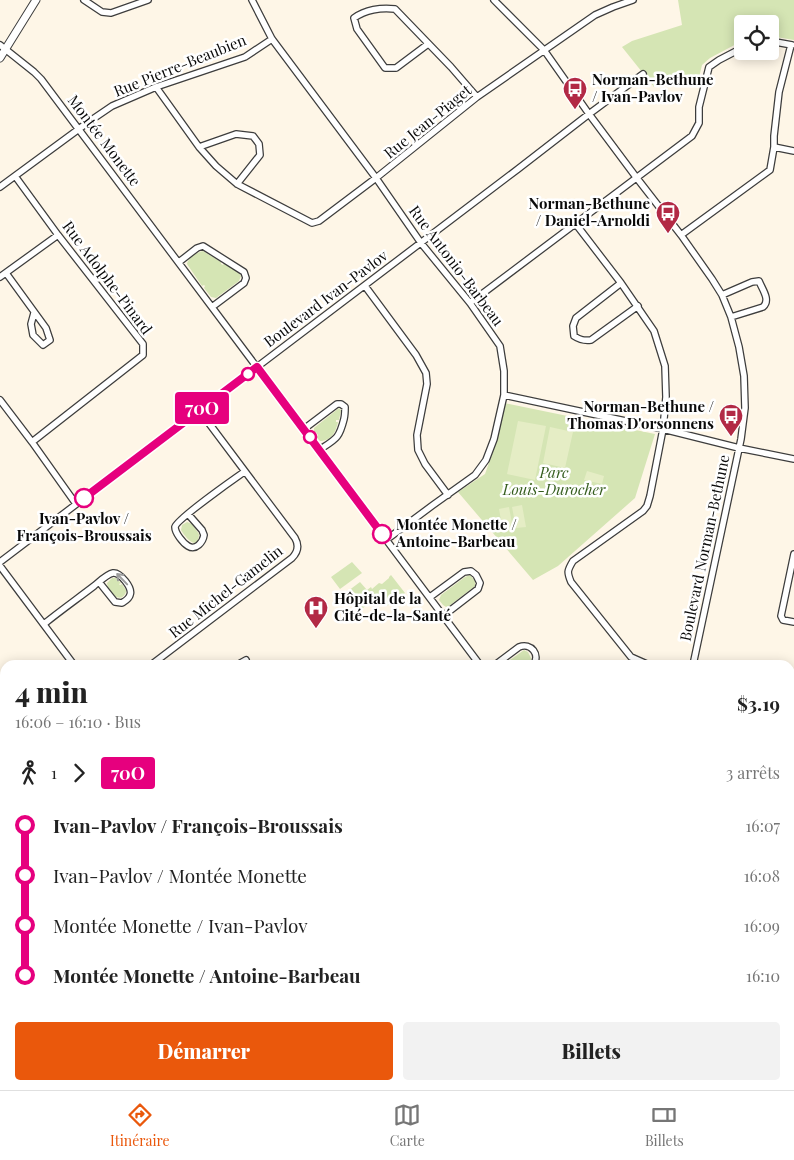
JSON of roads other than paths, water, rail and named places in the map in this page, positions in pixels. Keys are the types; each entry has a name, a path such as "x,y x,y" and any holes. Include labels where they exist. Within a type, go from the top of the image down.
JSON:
{"street":[{"path":"0,58 3,47 36,0"},
{"path":"84,0 102,12 111,13 148,0"},
{"name":"Rue Antonio-Barbeau","path":"252,0 272,39 376,178 421,243 470,303 500,346 504,371 504,395 494,439 486,460 475,475 386,540"},
{"name":"Boulevard Norman-Bethune","path":"494,0 544,50 589,114 682,235 712,278 722,295 731,317 739,346 744,376 745,408 739,448 693,660"},
{"name":"Rue Jean-Piaget","path":"156,87 199,147 216,166 237,184 312,224 319,221 376,178 478,97 544,50 595,15 633,0"},
{"path":"428,44 396,68 385,68 357,29 354,18 360,14 385,7 395,9 478,97"},
{"name":"Rue Pierre-Beaubien","path":"0,186 112,106 156,87 245,57 272,39"},
{"path":"682,235 770,170 779,92 792,45 779,43"},
{"name":"Montée Monette","path":"3,47 39,76 476,660"},
{"path":"470,303 692,136 699,123 699,107 709,67 734,52"},
{"name":"Boulevard Ivan-Pavlov","path":"0,562 643,74"},
{"path":"199,147 236,134 253,136 259,144 260,156 237,184"},
{"path":"774,148 794,151"},
{"name":"Rue Adolphe-Pinard","path":"15,176 58,235 143,344 143,355 32,442"},
{"path":"575,223 638,306 654,331 665,366 666,397 663,429 647,506 643,511 573,561 568,569 571,582 631,657 638,660"},
{"path":"0,277 58,235"},
{"path":"179,262 197,248 203,246 244,272 246,278 244,283 212,307"},
{"path":"6,273 46,328 50,340 43,345 33,336 31,324 34,313"},
{"path":"722,295 759,281 767,300 763,307 731,317"},
{"path":"621,283 576,318 573,326 574,336 580,340 592,340 638,306"},
{"path":"365,286 416,355 426,373 427,384 417,435 418,450 425,464 448,495"},
{"path":"504,395 794,459"},
{"path":"0,400 76,504"},
{"path":"304,429 337,404 345,407 340,434 336,439 319,450"},
{"name":"Rue Michel-Gamelin","path":"158,660 292,558 296,553 297,544 295,538 199,410"},
{"path":"188,514 204,535 202,542 195,547 187,545 178,534 175,529 177,523 188,514 244,472"},
{"path":"794,554 781,616 784,620 794,622"},
{"path":"0,566 70,660"},
{"path":"430,597 464,572 473,572 478,577 480,583 478,590 443,616"},
{"path":"44,624 98,582 111,573 117,573 122,577 130,588 131,595 123,602 115,602 98,582"},
{"path":"502,660 524,645 530,647 536,655 536,660"}],"place":[{"name":"Norman-Bethune / Ivan-Pavlov","path":"575,110"},
{"name":"Norman-Bethune / Daniel-Arnoldi","path":"668,234"},
{"name":"Norman-Bethune / Thomas D'orsonnens","path":"731,437"},
{"name":"Ivan-Pavlov / François-Broussais","path":"84,498"},
{"name":"Montée Monette / Antoine-Barbeau","path":"382,534"},
{"name":"Hôpital de la Cité-de-la-Santé","path":"316,629"}],"park label":[{"name":"Parc Louis-Durocher","path":"554,482"}]}
